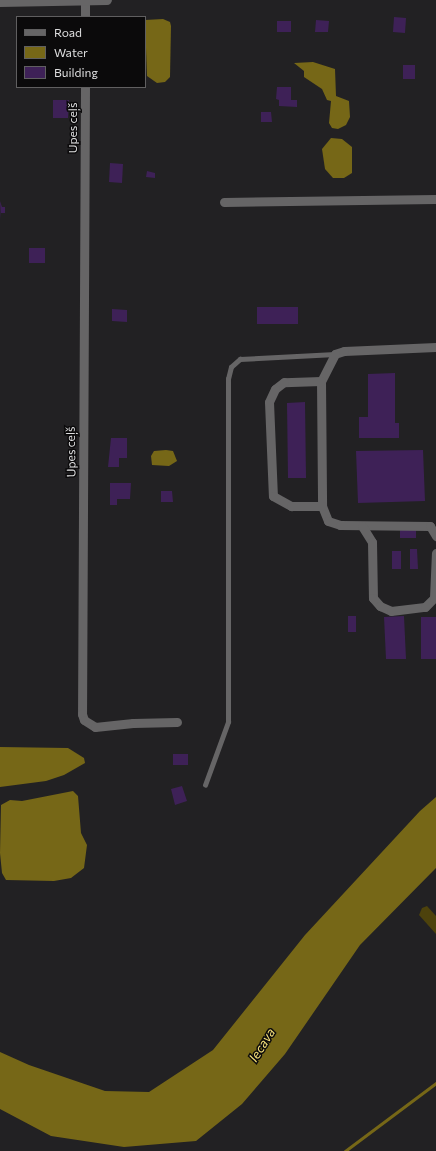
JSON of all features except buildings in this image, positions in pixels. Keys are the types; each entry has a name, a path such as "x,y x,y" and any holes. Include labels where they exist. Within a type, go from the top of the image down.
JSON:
{"street":[{"path":"85,0 85,16"},
{"path":"0,2 107,0"},
{"name":"Upes ceļš","path":"85,88 82,714 84,720 95,727 133,723 177,722"},
{"path":"224,202 436,199"},
{"path":"436,347 344,351 335,354 320,382 322,506 328,521 340,525 430,526 436,536"},
{"path":"320,382 284,382 274,389 269,402 273,496 291,506 322,506"},
{"path":"362,526 372,542 374,598 380,606 391,611 425,608 434,598 436,553"}],"lane":[{"path":"205,785 228,722 228,380 231,367 240,359 335,354"}],"shaded area":[{"path":"427,906 436,916 436,934 419,915 422,908"}],"water":[{"path":"163,19 170,22 170,77 165,82 157,83 147,76 146,20"},
{"path":"313,62 335,69 336,96 349,101 350,117 346,125 338,129 332,128 329,123 331,101 327,100 322,89 304,77 304,71 294,63"},
{"path":"331,138 342,139 352,147 352,173 344,178 333,178 325,169 322,149"},
{"path":"154,451 173,451 177,461 169,466 152,465 151,456"},
{"path":"0,747 68,748 84,758 85,763 64,775 46,781 0,787"},
{"path":"73,791 78,796 81,833 87,845 84,868 71,878 54,881 6,880 2,873 0,853 1,805 10,800 22,801"},
{"name":"Iecava","path":"436,797 436,868 360,945 285,1054 242,1104 196,1141 124,1147 51,1136 0,1109 0,1052 29,1065 105,1091 149,1092 213,1050 305,935 420,811"}],"waterway":[{"path":"345,1151 436,1083"}]}
